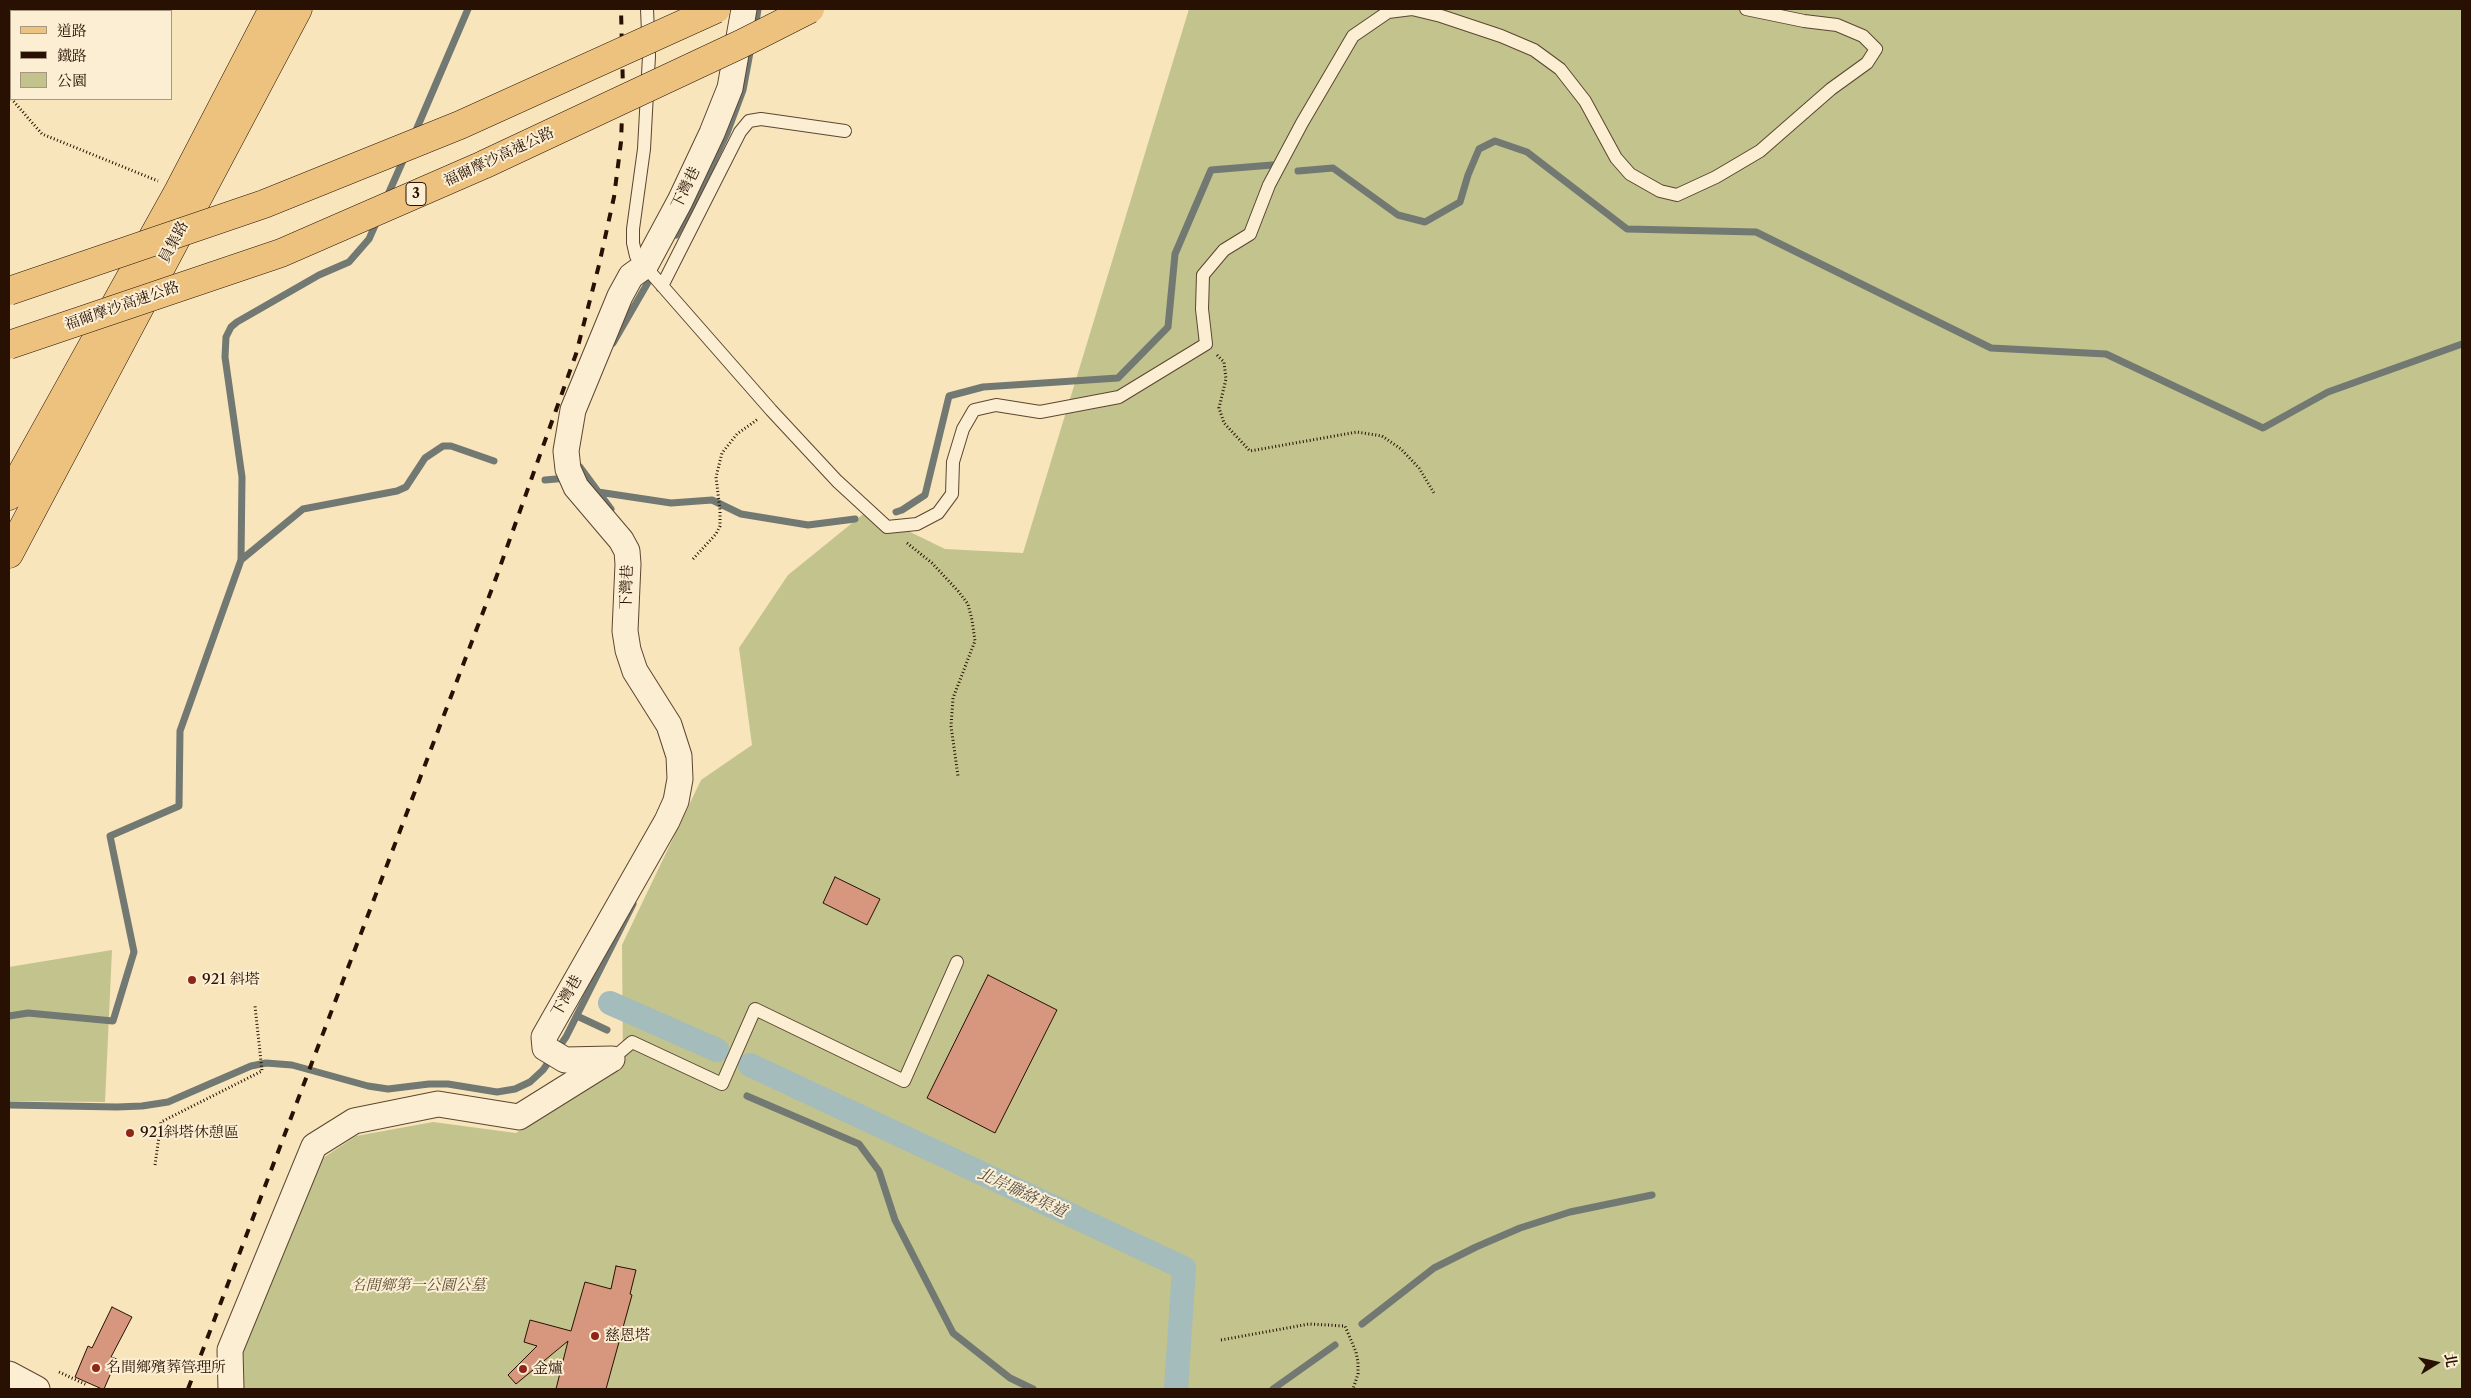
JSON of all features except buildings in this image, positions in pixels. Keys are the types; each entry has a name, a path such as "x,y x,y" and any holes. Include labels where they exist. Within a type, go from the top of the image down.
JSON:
{"main road":[{"name":"員集路","path":"9,496 179,190 273,9"},
{"name":"員集路","path":"9,554 298,9"},
{"path":"9,291 264,204 460,125 716,9"},
{"name":"福爾摩沙高速公路","path":"9,345 281,253 483,165 741,44 810,9"}],"street":[{"name":"下灣巷","path":"612,1059 555,1054 544,1038 667,821 676,801 680,779 676,740 669,725 635,671 628,650 625,631 627,551 622,540 572,478 566,451 573,410 620,296 631,276 645,266 680,201 730,88 744,9"},
{"path":"231,1389 230,1350 314,1146 354,1121 438,1104 519,1117 612,1059"},
{"path":"9,1374 37,1389"}],"lane":[{"path":"647,9 649,56 644,149 632,243 636,256 771,410 837,481 887,527 917,524 938,513 952,494 953,462 962,429 974,410 996,405 1040,412 1119,397 1206,344 1202,309 1203,275 1224,250 1250,234 1269,185 1302,123 1353,36 1388,12 1412,9 1441,16 1501,36 1534,50 1560,69 1596,119 1616,158 1630,174 1660,191 1677,195 1716,177 1760,151 1831,89 1867,63 1876,49 1863,36 1837,25 1804,21 1746,9"},
{"path":"662,286 740,132 749,121 761,119 845,131"},
{"path":"612,1059 632,1042 722,1084 754,1009 904,1081 957,962"}],"path":[{"path":"12,100 42,134 179,190"},
{"path":"1206,344 1224,362 1226,379 1220,408 1224,423 1250,451 1357,432 1382,436 1402,450 1419,468 1434,493"},
{"path":"693,559 716,534 720,526 716,477 722,453 737,434 771,410"},
{"path":"887,527 932,563 968,604 975,641 952,698 951,726 958,776"},
{"path":"155,1165 161,1122 262,1071 255,1006"},
{"path":"1221,1340 1309,1324 1344,1326 1356,1352 1358,1362 1358,1374 1353,1389"},
{"path":"59,1372 87,1385"}],"green space":[{"name":"名間鄉第一公園公墓","path":"1189,9 2462,9 2462,1389 225,1389 323,1158 356,1136 433,1122 516,1133 623,1065 622,945 701,780 752,745 739,648 788,575 867,511 945,549 1023,553"},
{"path":"112,950 105,1102 9,1101 9,967"}],"waterway":[{"path":"414,135 468,9"},
{"path":"755,29 758,9"},
{"path":"676,235 692,207 727,133 743,90 751,47"},
{"path":"1298,171 1333,168 1398,215 1425,222 1460,202 1468,175 1479,149 1495,141 1527,152 1627,229 1756,232 1991,348 2106,354 2263,428 2328,392 2462,344"},
{"path":"386,199 405,156"},
{"path":"896,512 925,495 949,396 983,387 1118,378 1168,327 1175,254 1211,170 1272,165"},
{"path":"9,1016 28,1013 113,1021 134,952 110,836 179,806 180,731 241,560 242,477 225,357 226,337 231,327 237,322 319,275 349,262 369,239 377,221"},
{"path":"613,343 654,272"},
{"path":"241,560 303,509 397,491 406,487 425,458 443,446 451,446 494,461"},
{"path":"580,467 611,509"},
{"path":"545,480 567,478"},
{"path":"598,492 671,503 712,500 741,514 808,525 855,519"},
{"path":"9,1105 117,1107 168,1102 251,1066 266,1063 292,1065 368,1086 388,1089 429,1084 448,1084 497,1092 515,1089 530,1082 543,1070 566,1037 633,904"},
{"name":"北岸聯絡渠道","path":"610,1003 717,1050"},
{"path":"577,1016 607,1030"},
{"name":"北岸聯絡渠道","path":"750,1065 1184,1268 1176,1389"},
{"path":"747,1096 859,1144 879,1171 895,1220 953,1333 1010,1378 1033,1389"},
{"path":"1362,1324 1434,1268 1476,1247 1520,1228 1570,1212 1652,1195"},
{"path":"1273,1389 1335,1345"}],"railway":[{"path":"188,1389 496,578 576,354 614,197 621,142 623,90 621,9"}],"place":[{"name":"921 斜塔","path":"192,980"},
{"name":"921斜塔休憩區","path":"130,1133"},
{"name":"慈恩塔","path":"595,1336"},
{"name":"名間鄉殯葬管理所","path":"96,1368"},
{"name":"金爐","path":"523,1369"}]}
